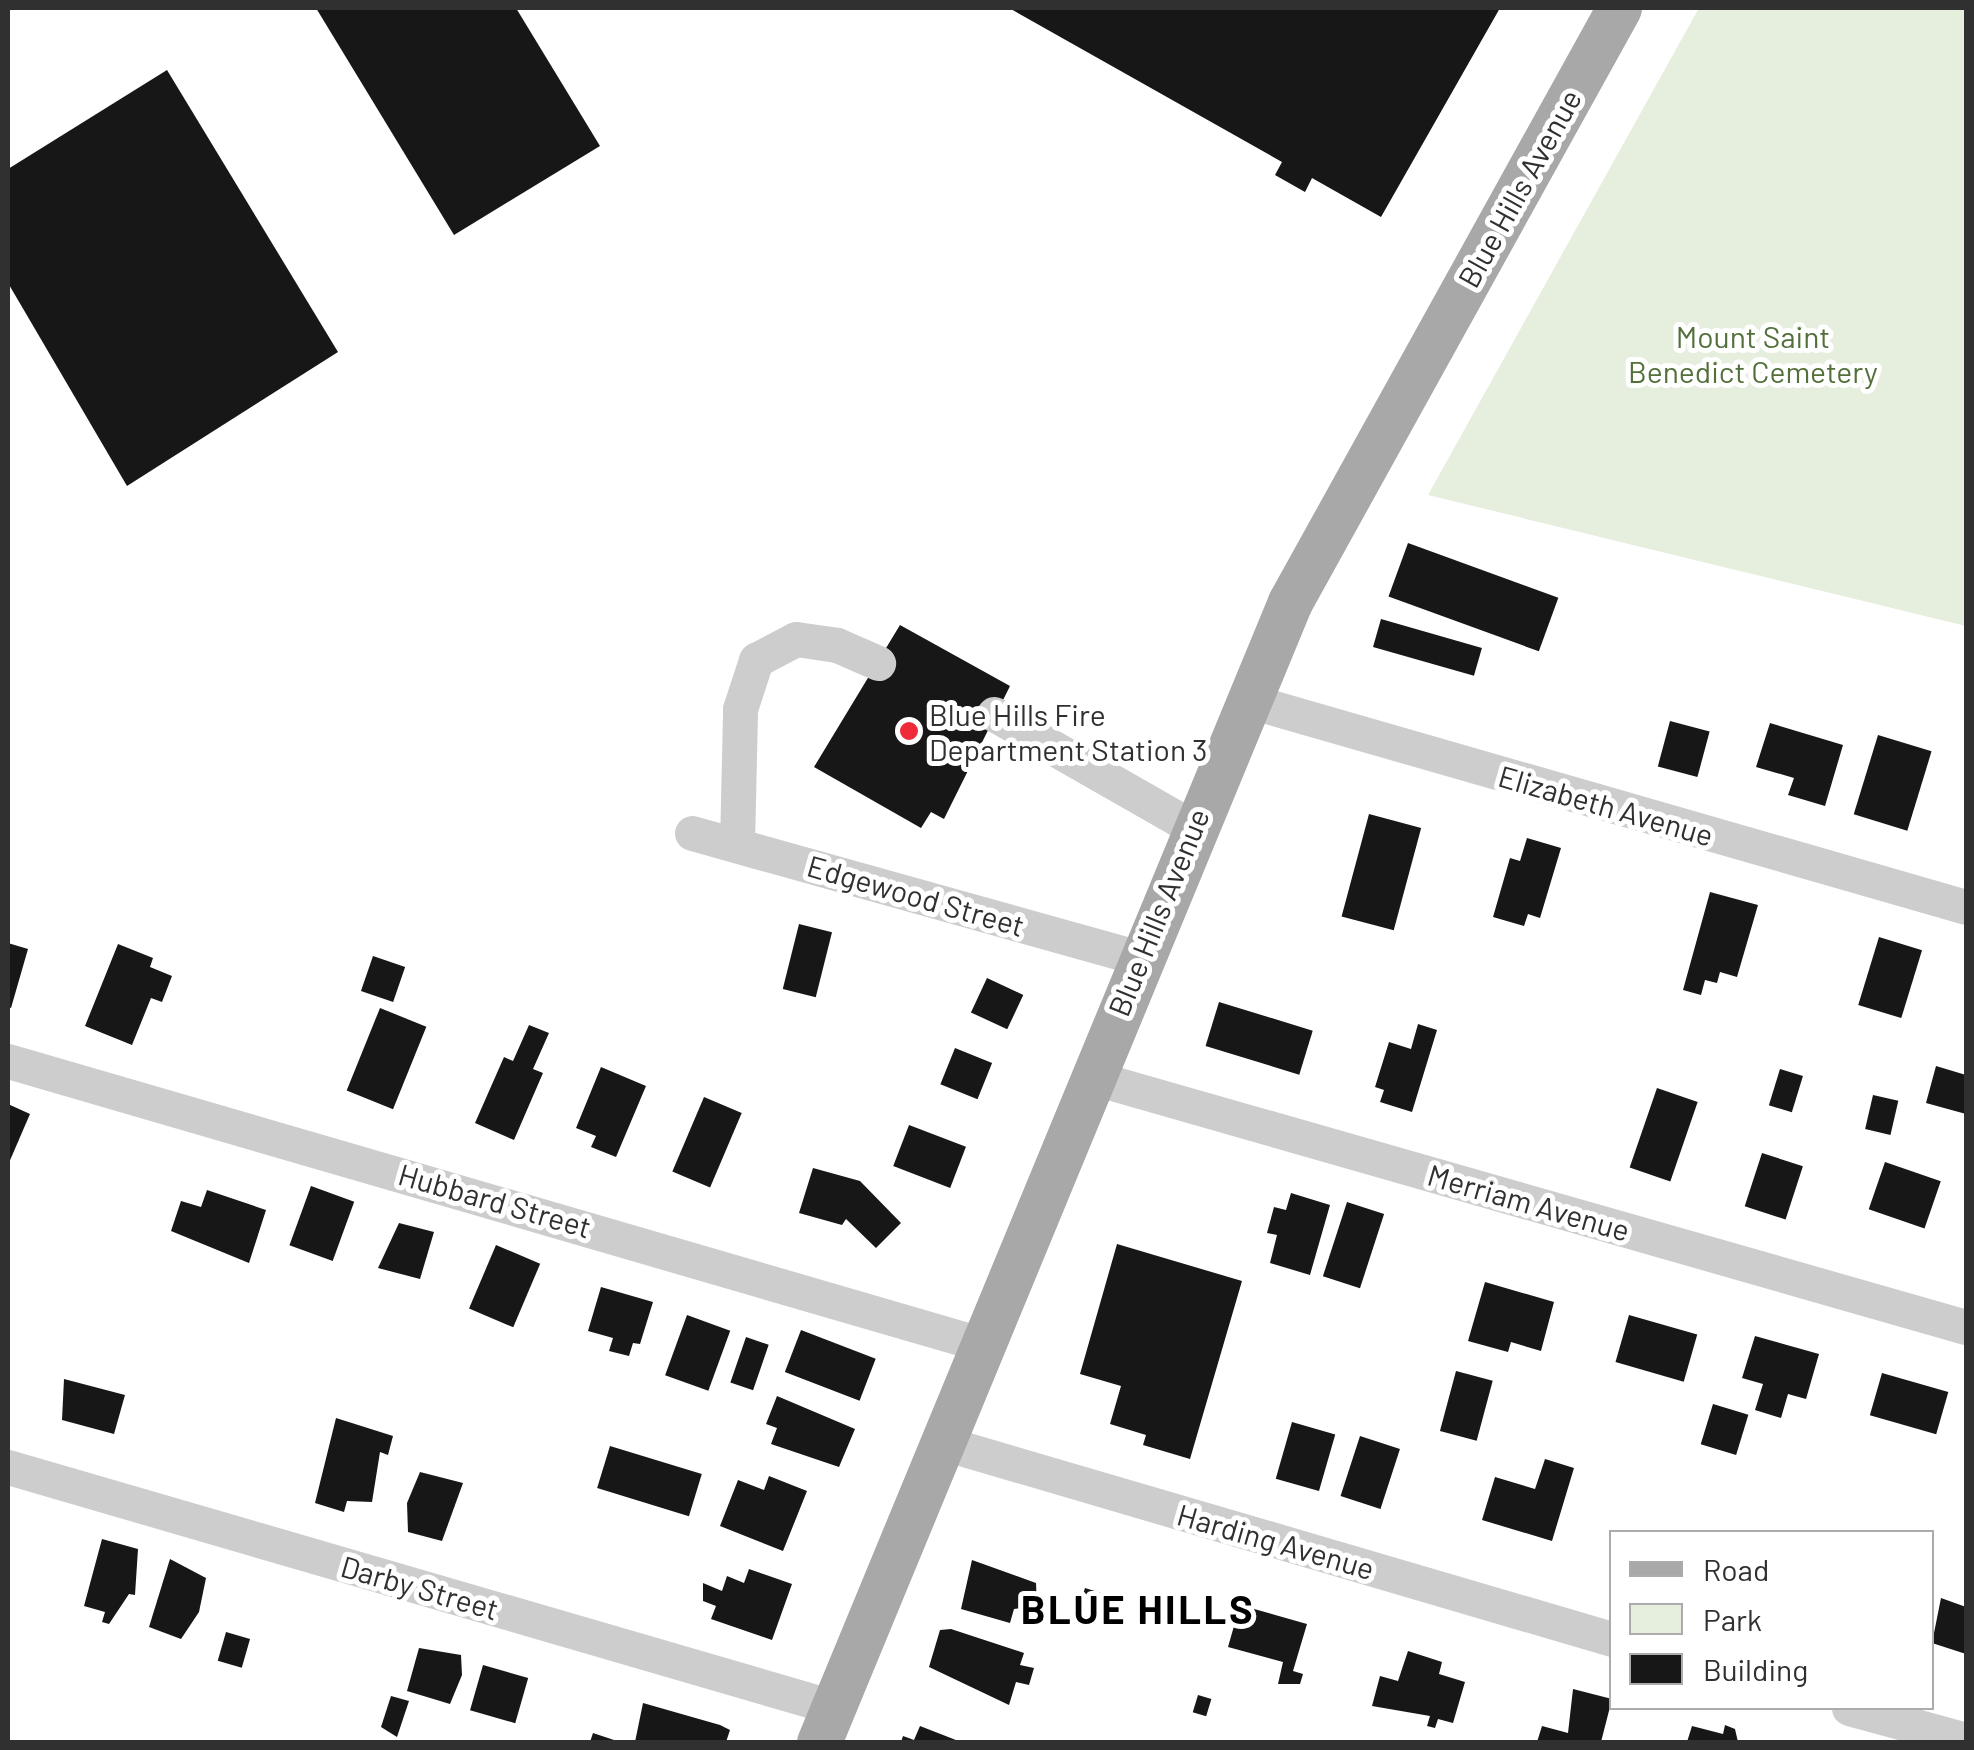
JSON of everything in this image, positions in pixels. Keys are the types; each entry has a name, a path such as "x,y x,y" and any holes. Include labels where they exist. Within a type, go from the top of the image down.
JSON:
{"main road":[{"name":"Blue Hills Avenue","path":"826,1725 1192,827 1298,586 1619,8"}],"street":[{"path":"737,845 740,709 756,660 796,639 837,646 878,663"},
{"name":"Elizabeth Avenue","path":"1246,700 1966,907"},
{"path":"994,714 1192,827"},
{"name":"Edgewood Street","path":"692,833 1140,958"},
{"name":"Hubbard Street","path":"8,1062 981,1344"},
{"name":"Merriam Avenue","path":"1091,1077 1966,1327"},
{"name":"Harding Avenue","path":"940,1442 1609,1638"},
{"name":"Darby Street","path":"8,1467 826,1725"},
{"path":"1857,1710 1966,1740"}],"green space":[{"name":"Mount Saint Benedict Cemetery","path":"1699,8 1966,8 1966,626 1428,495"}],"building":[{"path":"316,8 516,8 600,146 454,235"},
{"path":"1009,8 1500,8 1381,217 1312,178 1305,192 1275,175 1282,162"},
{"path":"167,70 338,352 127,486 8,283 8,169"},
{"path":"1408,543 1558,598 1539,651 1389,597"},
{"path":"1381,619 1482,648 1474,676 1373,647"},
{"name":"Blue Hills Fire Department Station 3","path":"900,625 1010,686 944,819 931,812 921,828 814,767"},
{"path":"1670,721 1710,732 1697,777 1658,766"},
{"path":"1770,723 1843,745 1825,806 1788,795 1794,778 1756,767"},
{"path":"1878,735 1932,751 1907,831 1854,814"},
{"path":"1369,814 1421,828 1394,930 1342,916"},
{"path":"1527,838 1561,848 1540,918 1528,914 1524,926 1493,917 1510,858 1520,861"},
{"path":"1710,892 1758,905 1737,977 1720,972 1717,983 1705,980 1701,995 1683,990"},
{"path":"799,924 832,932 816,997 783,989"},
{"path":"1879,937 1922,950 1901,1018 1858,1005"},
{"path":"8,943 28,949 11,1008 8,1007"},
{"path":"118,944 153,958 150,967 172,976 162,1002 151,998 132,1045 85,1026"},
{"path":"373,956 405,967 393,1002 361,991"},
{"path":"987,978 1023,995 1007,1029 971,1012"},
{"path":"1219,1002 1313,1031 1299,1075 1206,1046"},
{"path":"380,1008 426,1027 393,1109 347,1091"},
{"path":"1418,1024 1437,1030 1412,1112 1380,1102 1384,1090 1375,1087 1389,1042 1411,1049"},
{"path":"529,1025 549,1033 533,1069 543,1073 514,1140 475,1123 504,1057 513,1061"},
{"path":"955,1048 992,1063 977,1099 940,1084"},
{"path":"1936,1066 1966,1075 1966,1114 1926,1103"},
{"path":"601,1067 646,1086 616,1157 591,1147 596,1136 576,1128"},
{"path":"1780,1069 1803,1076 1792,1112 1769,1105"},
{"path":"1657,1088 1698,1102 1670,1181 1630,1167"},
{"path":"1873,1095 1898,1101 1890,1135 1865,1129"},
{"path":"704,1097 742,1113 710,1188 672,1172"},
{"path":"8,1104 30,1114 8,1165"},
{"path":"909,1125 966,1147 950,1188 893,1166"},
{"path":"1762,1153 1803,1166 1786,1220 1745,1206"},
{"path":"1885,1162 1941,1181 1925,1228 1869,1209"},
{"path":"813,1168 860,1181 901,1223 876,1248 846,1219 842,1225 799,1213"},
{"path":"311,1186 354,1202 333,1261 289,1245"},
{"path":"207,1190 266,1210 249,1263 171,1231 181,1201 201,1207"},
{"path":"1291,1193 1330,1205 1310,1275 1270,1263 1277,1235 1267,1233 1274,1207 1286,1210"},
{"path":"1347,1202 1384,1214 1360,1288 1323,1276"},
{"path":"399,1223 434,1232 420,1279 378,1268"},
{"path":"1117,1244 1242,1281 1190,1459 1143,1445 1146,1435 1110,1424 1121,1386 1080,1374"},
{"path":"496,1245 540,1264 513,1327 469,1309"},
{"path":"1485,1282 1554,1302 1541,1351 1511,1342 1508,1352 1468,1341"},
{"path":"601,1287 653,1302 640,1344 633,1343 629,1356 609,1351 613,1338 588,1331"},
{"path":"687,1315 730,1331 708,1391 665,1375"},
{"path":"1629,1315 1697,1335 1684,1382 1615,1362"},
{"path":"801,1330 876,1359 860,1401 785,1372"},
{"path":"1755,1336 1819,1354 1806,1399 1788,1394 1781,1418 1755,1410 1763,1384 1742,1378"},
{"path":"746,1337 769,1345 753,1390 730,1382"},
{"path":"1456,1371 1493,1381 1477,1441 1440,1431"},
{"path":"1882,1373 1948,1392 1936,1434 1870,1415"},
{"path":"64,1379 125,1395 114,1434 62,1420"},
{"path":"777,1396 855,1429 839,1467 771,1444 777,1428 766,1424"},
{"path":"1713,1404 1748,1415 1736,1455 1701,1444"},
{"path":"336,1418 393,1436 388,1455 380,1452 372,1502 347,1501 344,1512 315,1503"},
{"path":"1292,1422 1335,1434 1319,1491 1276,1479"},
{"path":"1360,1436 1400,1449 1380,1509 1341,1496"},
{"path":"610,1446 702,1474 689,1516 597,1488"},
{"path":"1545,1459 1574,1468 1552,1541 1482,1520 1495,1477 1535,1489"},
{"path":"420,1472 463,1483 442,1541 408,1532 407,1503"},
{"path":"769,1476 807,1491 783,1551 720,1526 738,1480 764,1490"},
{"path":"102,1539 138,1549 135,1595 129,1594 109,1624 102,1622 105,1612 84,1606"},
{"path":"170,1559 206,1578 199,1612 181,1639 149,1627"},
{"path":"972,1560 1036,1583 1037,1606 1014,1609 1010,1623 961,1609"},
{"path":"749,1569 792,1584 772,1640 711,1619 716,1606 703,1601 703,1583 722,1591 727,1576 744,1583"},
{"path":"1085,1588 1101,1593 1093,1619 1077,1614"},
{"path":"1941,1598 1966,1607 1966,1654 1934,1644"},
{"path":"1240,1605 1307,1624 1293,1671 1303,1674 1300,1684 1278,1684 1283,1662 1228,1647"},
{"path":"951,1629 1024,1653 1020,1665 1034,1668 1029,1685 1016,1682 1009,1705 929,1667 940,1630"},
{"path":"226,1632 250,1639 242,1668 218,1661"},
{"path":"419,1648 461,1655 462,1675 450,1704 407,1691"},
{"path":"1408,1651 1442,1662 1439,1674 1465,1682 1453,1723 1438,1719 1435,1728 1427,1726 1430,1716 1372,1706 1380,1676 1398,1681"},
{"path":"483,1665 528,1678 515,1723 470,1710"},
{"path":"1573,1689 1609,1698 1601,1742 1537,1742 1542,1726 1568,1733"},
{"path":"1198,1695 1211,1699 1206,1716 1193,1712"},
{"path":"391,1696 409,1701 397,1737 381,1727"},
{"path":"643,1703 720,1725 730,1730 726,1742 635,1742"},
{"path":"1725,1725 1735,1729 1738,1742 1687,1742 1692,1726 1723,1734"},
{"path":"920,1726 961,1742 901,1742 903,1736 914,1740"},
{"path":"593,1733 620,1742 590,1742"}],"place":[{"name":"Blue Hills Fire Department Station 3","path":"909,731"}],"district":[{"name":"BLUE HILLS","path":"1138,1608"}]}
